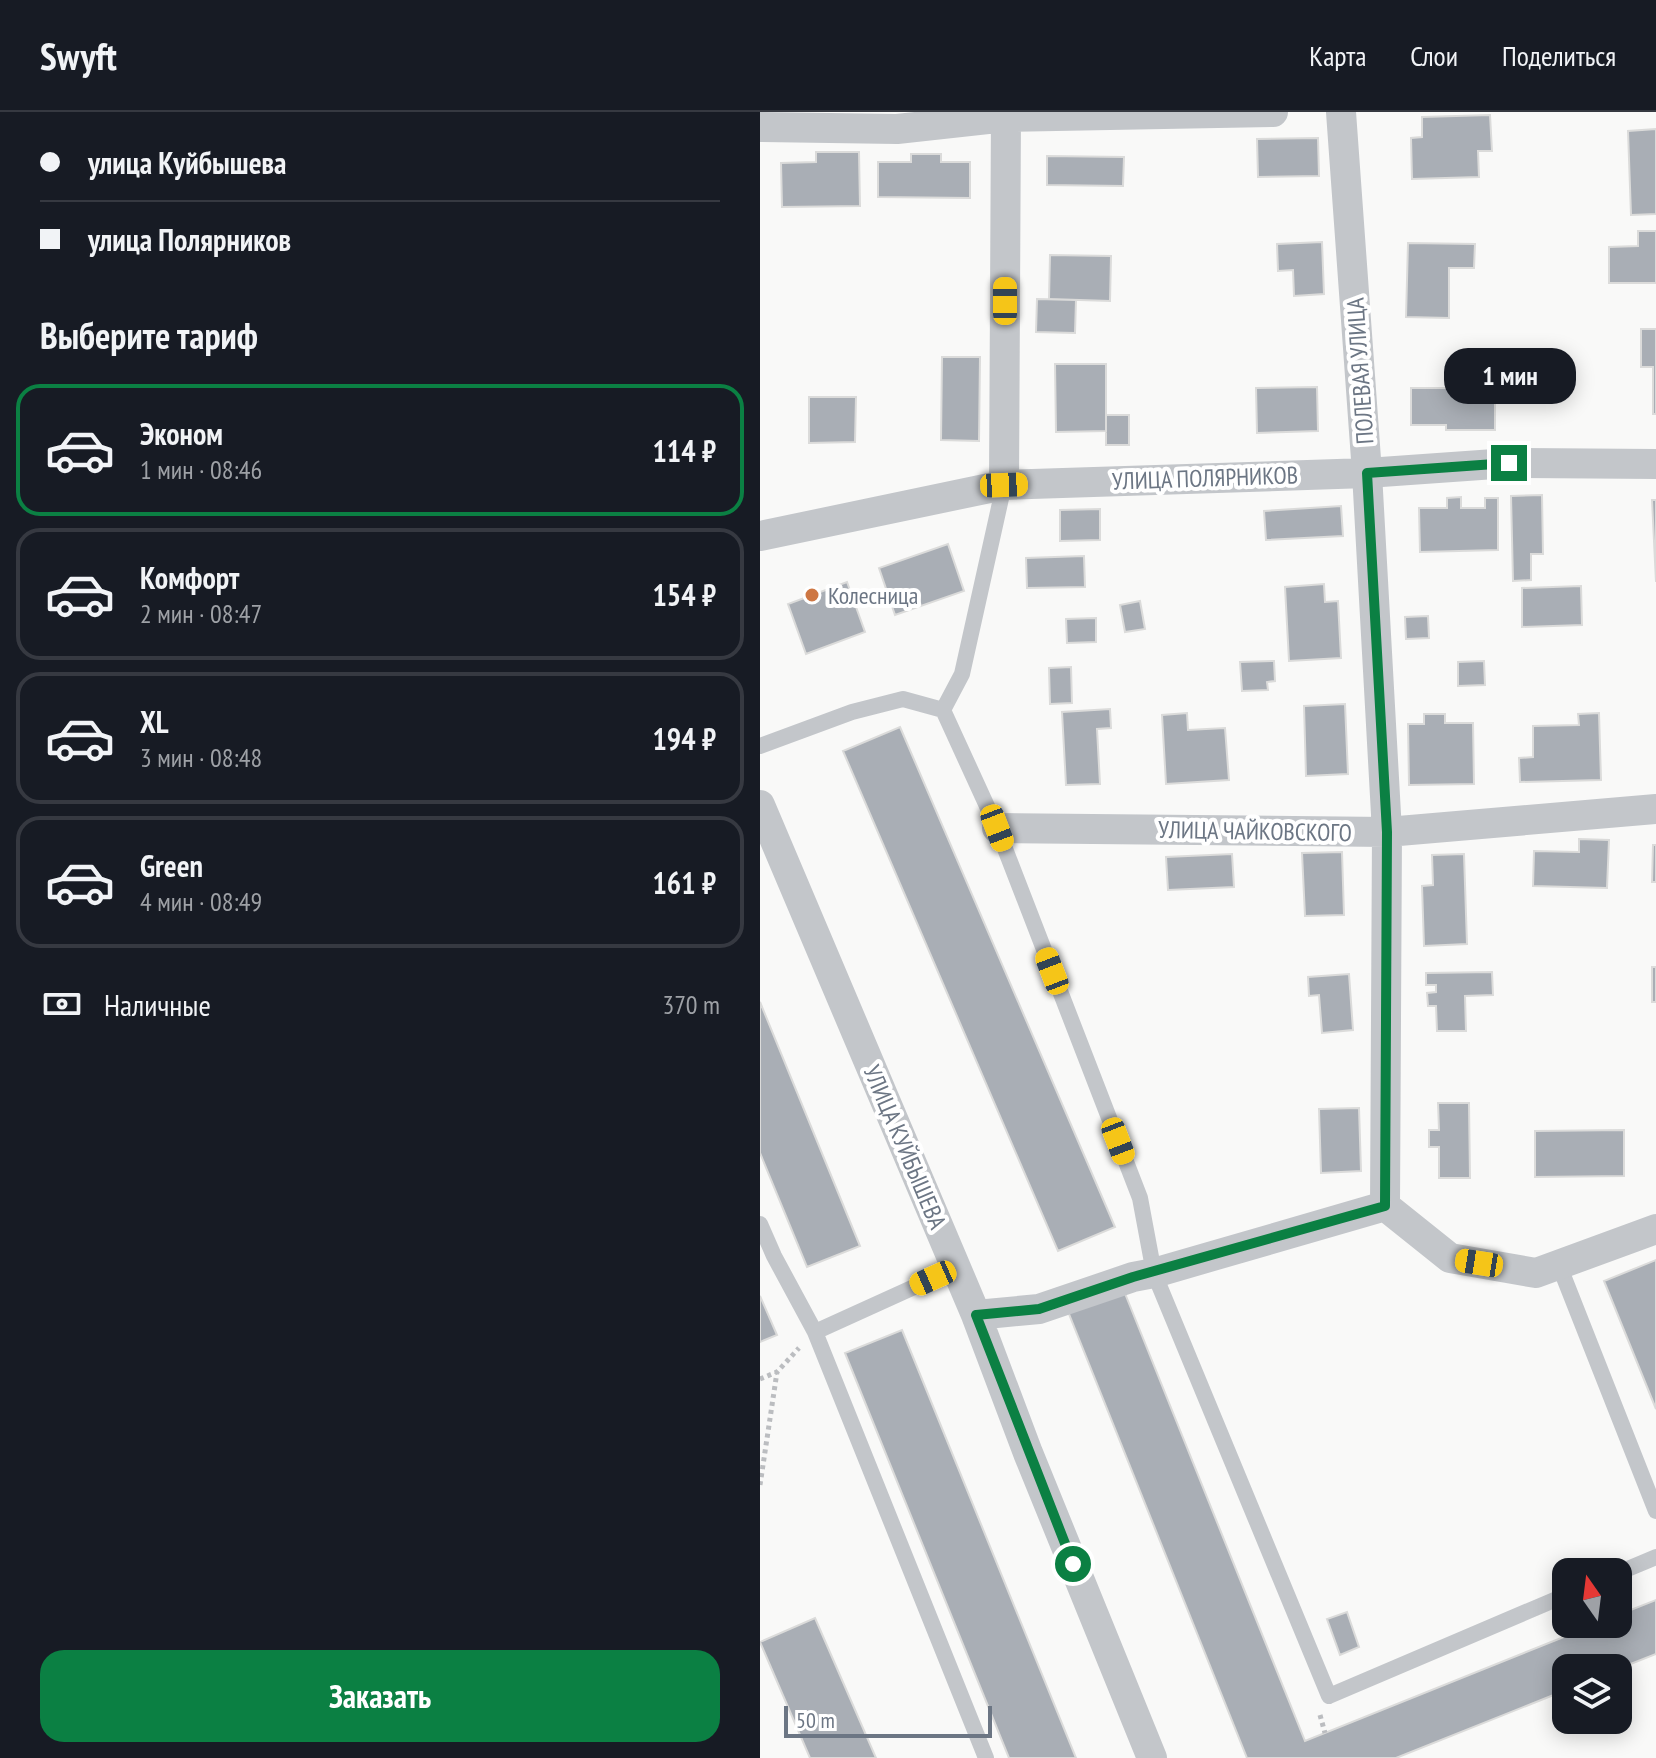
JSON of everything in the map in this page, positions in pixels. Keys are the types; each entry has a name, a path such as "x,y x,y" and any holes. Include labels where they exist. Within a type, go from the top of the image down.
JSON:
{"street":[{"path":"760,127 897,129 1006,115 1273,112"},
{"name":"ПОЛЕВАЯ УЛИЦА","path":"1341,112 1367,473 1387,832 1385,1206"},
{"path":"1004,485 1006,115"},
{"name":"УЛИЦА ПОЛЯРНИКОВ","path":"760,536 1004,485 1367,473 1509,463 1656,464"},
{"name":"УЛИЦА КУЙБЫШЕВА","path":"760,805 976,1315 1028,1453 1152,1758"},
{"name":"УЛИЦА ЧАЙКОВСКОГО","path":"997,828 1387,832 1656,809"},
{"path":"976,1315 1039,1309 1133,1277 1385,1206 1450,1258 1536,1273 1656,1229"}],"lane":[{"path":"943,710 962,674 1004,485"},
{"path":"760,746 852,712 903,699 943,710"},
{"path":"943,710 997,828 1140,1198 1154,1273 1329,1696 1552,1601"},
{"path":"760,1224 815,1332 986,1758"},
{"path":"1559,1265 1656,1511"},
{"path":"815,1332 956,1268"},
{"path":"1632,1567 1656,1557"}],"path":[{"path":"760,1379 777,1372 815,1332"},
{"path":"760,1485 777,1372"}],"building":[{"path":"1490,115 1492,151 1478,151 1479,177 1412,179 1411,138 1422,137 1422,117"},
{"path":"1656,129 1656,214 1631,215 1628,131"},
{"path":"1318,138 1319,176 1258,177 1257,139"},
{"path":"816,152 859,152 860,206 782,207 781,163 816,162"},
{"path":"911,154 941,154 941,162 970,162 970,198 878,197 878,162 911,162"},
{"path":"1047,156 1124,157 1123,186 1047,185"},
{"path":"1638,231 1656,231 1656,283 1609,283 1609,247 1638,246"},
{"path":"1322,242 1324,294 1294,296 1293,270 1278,271 1277,244"},
{"path":"1408,243 1475,244 1474,268 1449,268 1449,318 1406,317"},
{"path":"1050,255 1111,256 1110,301 1049,299"},
{"path":"1037,299 1076,300 1075,333 1036,332"},
{"path":"1641,329 1656,329 1656,414 1653,414 1653,367 1641,367"},
{"path":"942,357 980,357 979,441 941,440"},
{"path":"1055,364 1106,364 1106,431 1056,432"},
{"path":"1446,379 1495,380 1495,430 1446,430 1446,425 1411,425 1411,388 1446,388"},
{"path":"1317,387 1318,431 1257,433 1256,388"},
{"path":"809,397 856,397 855,442 809,443"},
{"path":"1106,415 1129,415 1129,445 1106,445"},
{"path":"1542,495 1543,554 1531,554 1531,580 1513,581 1511,496"},
{"path":"1461,497 1461,508 1485,508 1485,498 1498,498 1498,550 1420,552 1419,508 1447,508 1447,498"},
{"path":"1652,500 1656,500 1656,582"},
{"path":"1341,506 1343,536 1266,540 1264,511"},
{"path":"1100,509 1100,540 1060,541 1060,510"},
{"path":"948,544 964,591 895,615 879,568"},
{"path":"1084,556 1085,587 1027,588 1026,558"},
{"path":"847,582 865,632 806,654 788,604"},
{"path":"1324,584 1325,602 1338,601 1341,658 1289,661 1285,587"},
{"path":"1581,586 1582,625 1522,627 1522,588"},
{"path":"1140,601 1145,629 1125,632 1120,605"},
{"path":"1428,616 1429,638 1406,639 1405,617"},
{"path":"1096,618 1096,642 1067,643 1066,619"},
{"path":"1274,661 1275,681 1267,682 1268,690 1242,691 1240,662"},
{"path":"1484,661 1485,685 1458,686 1458,662"},
{"path":"1071,667 1072,703 1050,704 1049,668"},
{"path":"1345,704 1348,774 1306,776 1304,706"},
{"path":"1110,709 1111,728 1097,729 1100,784 1066,785 1062,712"},
{"path":"1187,713 1188,730 1225,728 1229,780 1166,784 1162,715"},
{"path":"1599,713 1601,780 1520,782 1519,758 1533,757 1533,726 1579,725 1578,714"},
{"path":"1424,714 1445,714 1445,723 1473,723 1474,784 1409,785 1408,724 1424,724"},
{"path":"900,727 1115,1227 1058,1251 843,751"},
{"path":"1579,839 1609,840 1607,888 1533,886 1534,851 1579,852"},
{"path":"1653,845 1656,845 1656,882 1652,882"},
{"path":"1342,852 1344,915 1305,916 1302,853"},
{"path":"1232,854 1234,887 1168,890 1166,857"},
{"path":"1464,854 1467,944 1424,946 1422,886 1433,885 1432,855"},
{"path":"1652,967 1656,967 1656,1002 1652,1002"},
{"path":"1492,972 1493,995 1465,996 1466,1031 1437,1031 1436,1006 1428,1006 1427,993 1436,992 1436,985 1426,985 1426,973"},
{"path":"1349,974 1353,1030 1322,1033 1319,995 1309,996 1308,977"},
{"path":"760,1002 860,1246 807,1267 760,1153"},
{"path":"1438,1103 1469,1103 1470,1178 1439,1178 1439,1147 1429,1147 1429,1130 1439,1130"},
{"path":"1359,1108 1361,1171 1321,1173 1319,1109"},
{"path":"1624,1130 1624,1176 1535,1177 1535,1131"},
{"path":"1656,1260 1656,1409 1604,1281"},
{"path":"1122,1286 1305,1741 1561,1638 1632,1638 1632,1609 1656,1600 1656,1654 1632,1663 1632,1654 1552,1654 1552,1696 1396,1758 1247,1758 1067,1309"},
{"path":"760,1296 777,1335 760,1342"},
{"path":"902,1330 1076,1758 1009,1758 845,1353"},
{"path":"1347,1612 1359,1647 1340,1655 1327,1619"},
{"path":"815,1618 876,1758 810,1758 760,1642"}],"place":[{"name":"Колесница","path":"812,595"}],"route":[{"path":"1073,1564 976,1315 1039,1309 1133,1277 1385,1206 1387,832 1367,473 1509,463"}]}
